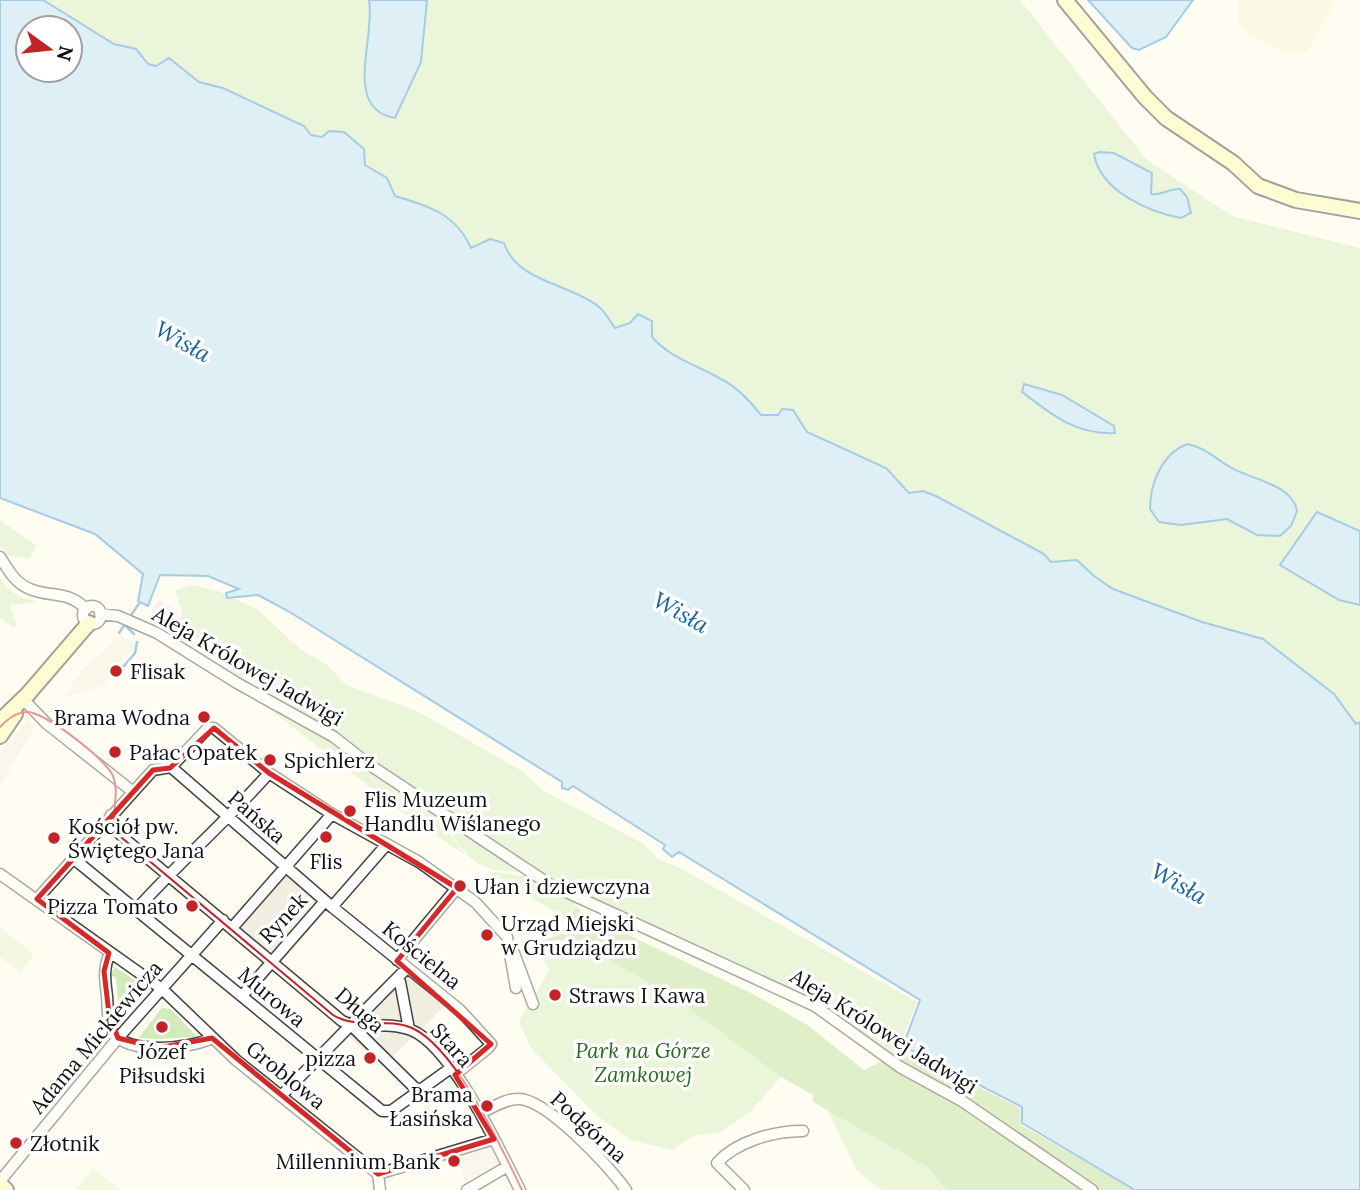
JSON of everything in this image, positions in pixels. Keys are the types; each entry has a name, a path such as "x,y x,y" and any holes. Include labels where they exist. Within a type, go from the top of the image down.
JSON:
{"main road":[{"path":"1065,0 1145,97 1166,118 1233,163 1258,186 1296,200 1360,211"},
{"path":"0,721 23,699 92,615"},
{"path":"0,736 23,699"},
{"path":"0,1182 6,1190"}],"street":[{"name":"Aleja Królowej Jadwigi","path":"0,557 22,585 70,597 92,615 127,619 334,737 367,763 549,884 815,1006 900,1067 962,1101 1092,1190"},
{"path":"23,699 54,730 132,791"},
{"path":"37,900 132,791 158,767 171,768 211,727 269,773 332,814 387,844 476,903 500,927 511,947 533,1004"},
{"name":"Pańska","path":"171,768 286,868"},
{"path":"136,910 168,874 237,810 269,773"},
{"path":"286,868 332,814"},
{"path":"111,816 112,826 116,831 227,923"},
{"path":"329,904 387,844"},
{"name":"Murowa","path":"74,859 382,1111 391,1111 451,1070 463,1069 491,1044"},
{"name":"Rynek","path":"286,868 329,904 273,961 227,923 286,868"},
{"name":"Groblowa","path":"0,874 162,989 212,1038 378,1174"},
{"path":"397,960 457,888"},
{"name":"Kościelna","path":"329,904 460,1010 491,1044"},
{"name":"Adama Mickiewicza","path":"0,1182 118,1038 191,955 227,923"},
{"path":"511,947 516,988"},
{"path":"110,953 104,971 111,1031 118,1038 127,1043 158,1048 202,1043 212,1038"},
{"path":"242,996 273,961"},
{"name":"Długa","path":"273,961 342,1021 351,1025 419,1092"},
{"path":"281,1096 407,968"},
{"path":"397,978 409,1029"},
{"name":"Stara","path":"351,1025 409,1029 424,1038 482,1112 520,1190"},
{"name":"Podgórna","path":"482,1112 506,1101 520,1098 532,1101 561,1123 626,1190"},
{"path":"744,1190 717,1163 725,1153 777,1133 803,1131"},
{"path":"380,1190 378,1174 494,1139"},
{"path":"467,1190 508,1166"}],"highlighted area":[{"path":"214,728 269,773 457,888 397,961 491,1044 455,1075 494,1139 378,1174 212,1038 158,1048 118,1038 109,1014 104,971 109,953 37,899 153,770 170,768"}],"shaded area":[{"path":"1238,0 1337,0 1307,52 1287,54 1248,35 1238,21"},
{"path":"158,600 180,612 170,632 147,619"},
{"path":"121,635 135,643 135,647 120,661 104,685 63,698 81,671"},
{"path":"28,720 36,725 0,787 0,752"},
{"path":"281,864 334,899 329,909 277,964 264,964 226,933 226,923"},
{"path":"408,959 450,995 445,1005 423,1028 382,1066 337,1026"},
{"path":"487,1146 494,1151 499,1162 466,1182 457,1161 460,1154"}],"green space":[{"path":"43,0 1020,0 1146,159 1232,216 1360,248 1360,722 1356,724 1334,694 1202,622 1113,589 1077,560 1051,562 1044,554 936,496 923,491 909,493 886,468 807,432 793,410 778,415 761,415 750,402 727,384 678,360 630,323 615,328 598,306 527,271 508,254 471,248 449,221 428,208 395,196 387,178 322,137 311,135 304,126 223,88 199,82 169,59 156,66 148,64 136,49 114,44 84,25 84,14 66,14"},
{"path":"0,520 37,546 29,559 7,555 0,545"},
{"path":"0,578 16,594 38,602 10,605 17,626 13,628 0,618"},
{"path":"193,585 218,591 257,609 300,649 327,665 346,685 417,711 522,771 544,791 644,844 658,859 682,869 917,1002 894,1057 832,1012 550,879 343,738 291,710 294,704 244,675 242,678 231,671 235,665 196,639 191,644 173,631 182,613 175,590"},
{"path":"239,689 325,735 445,820 443,825 465,855 403,813 272,711"},
{"path":"449,822 520,869 517,872 482,866 457,843"},
{"path":"488,871 524,876 523,871 576,899 570,921"},
{"path":"575,905 582,913 753,994 806,1024 864,1070 878,1063 914,1054 1020,1108 1021,1125 1135,1190 947,1190 927,1167 813,1102 813,1095 781,1077 680,1002 575,939 537,942 568,932"},
{"path":"0,927 34,954 20,972 0,957"},
{"name":"Park na Górze Zamkowej","path":"575,939 680,1002 781,1077 751,1111 721,1132 694,1136 672,1150 630,1140 596,1115 530,1047 519,1021 549,971 537,942"},
{"path":"115,967 146,988 120,1022 116,978 110,975"},
{"path":"162,1008 171,1009 196,1036 159,1039 139,1037"},
{"path":"827,1109 927,1167 947,1190 882,1190 857,1171"},
{"path":"93,1168 120,1190 75,1190"}],"water":[{"name":"Wisła","path":"0,0 43,0 66,14 14,14 14,84 84,84 84,25 114,44 136,49 148,64 156,66 169,58 199,82 223,88 304,126 311,135 322,137 329,131 344,132 364,149 365,165 387,178 395,196 430,208 449,219 465,236 471,248 490,239 504,243 520,266 545,281 586,298 605,313 615,328 630,323 638,314 652,321 652,337 659,344 675,356 732,386 761,415 778,415 782,409 793,410 807,432 886,468 909,493 923,491 936,496 1044,554 1051,562 1077,560 1113,589 1202,622 1263,639 1334,694 1356,724 1360,722 1360,1190 1135,1190 1022,1123 1022,1107 903,1046 920,1000 679,852 672,857 663,849 665,845 573,786 568,790 562,788 562,782 258,595 227,598 226,593 239,589 208,576 160,575 148,606 138,601 143,574 95,534 0,498"},
{"path":"369,0 427,0 421,62 395,118 379,112 370,101 365,86"},
{"path":"1088,0 1193,0 1166,37 1139,50 1132,48"},
{"path":"1114,153 1152,173 1151,194 1180,189 1187,197 1191,213 1181,218 1168,215 1128,198 1106,179 1098,167 1094,154"},
{"path":"1024,384 1062,395 1114,426 1115,433 1088,431 1065,422 1022,392"},
{"path":"1187,444 1288,494 1297,511 1291,526 1280,536 1257,535 1227,519 1181,525 1159,522 1150,509 1155,480 1164,462"},
{"path":"1317,512 1360,531 1360,605 1339,600 1280,565"}],"waterway":[{"path":"119,633 140,602"},
{"path":"126,626 134,634"},
{"path":"124,666 135,653 137,642"}],"tram line":[{"path":"0,727 24,712 37,714 88,749 113,776 116,792 115,823 122,838 333,1015 352,1022 402,1025 428,1039 445,1056 476,1100 522,1190"}],"place":[{"name":"Flisak","path":"116,671"},
{"name":"Brama Wodna","path":"204,717"},
{"name":"Pałac Opatek","path":"115,752"},
{"name":"Spichlerz","path":"270,760"},
{"name":"Flis Muzeum Handlu Wiślanego","path":"350,811"},
{"name":"Flis","path":"326,837"},
{"name":"Kościół pw. Świętego Jana","path":"54,838"},
{"name":"Ułan i dziewczyna","path":"460,886"},
{"name":"Pizza Tomato","path":"192,906"},
{"name":"Urząd Miejski w Grudziądzu","path":"487,935"},
{"name":"Straws I Kawa","path":"555,995"},
{"name":"Józef Piłsudski","path":"162,1027"},
{"name":"pizza","path":"370,1058"},
{"name":"Brama Łasińska","path":"487,1106"},
{"name":"Złotnik","path":"16,1143"},
{"name":"Millennium Bank","path":"454,1161"}]}
